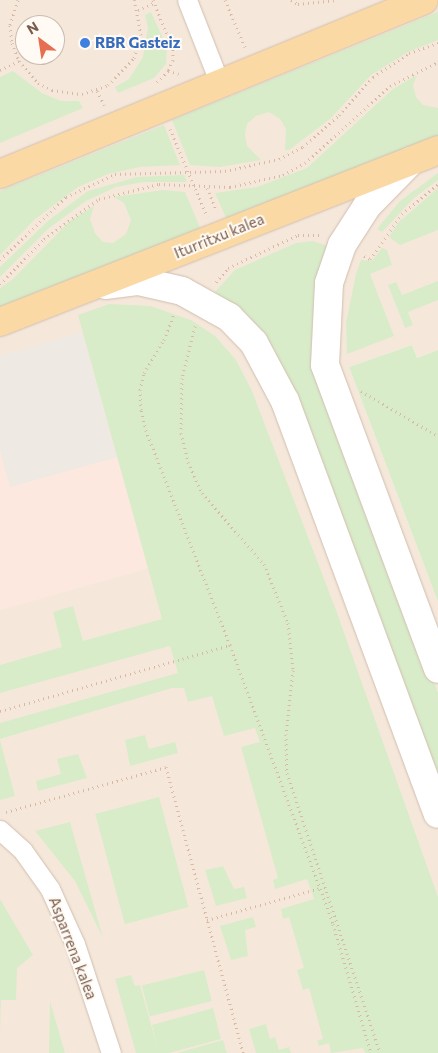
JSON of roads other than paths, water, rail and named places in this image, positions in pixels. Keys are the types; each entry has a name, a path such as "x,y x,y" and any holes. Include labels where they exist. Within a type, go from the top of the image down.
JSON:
{"main road":[{"path":"0,174 424,0"},
{"name":"Iturritxu kalea","path":"0,322 96,286 438,150"},
{"path":"412,160 367,206 342,244 329,283 325,365 438,669"},
{"path":"96,286 139,281 173,288 196,297 229,317 254,343 271,370 288,410 438,814"}],"street":[{"path":"187,0 220,84"},
{"name":"Asparrena kalea","path":"1,821 50,888 68,926 110,1053"}],"place":[{"name":"RBR Gasteiz","path":"85,43"}]}
